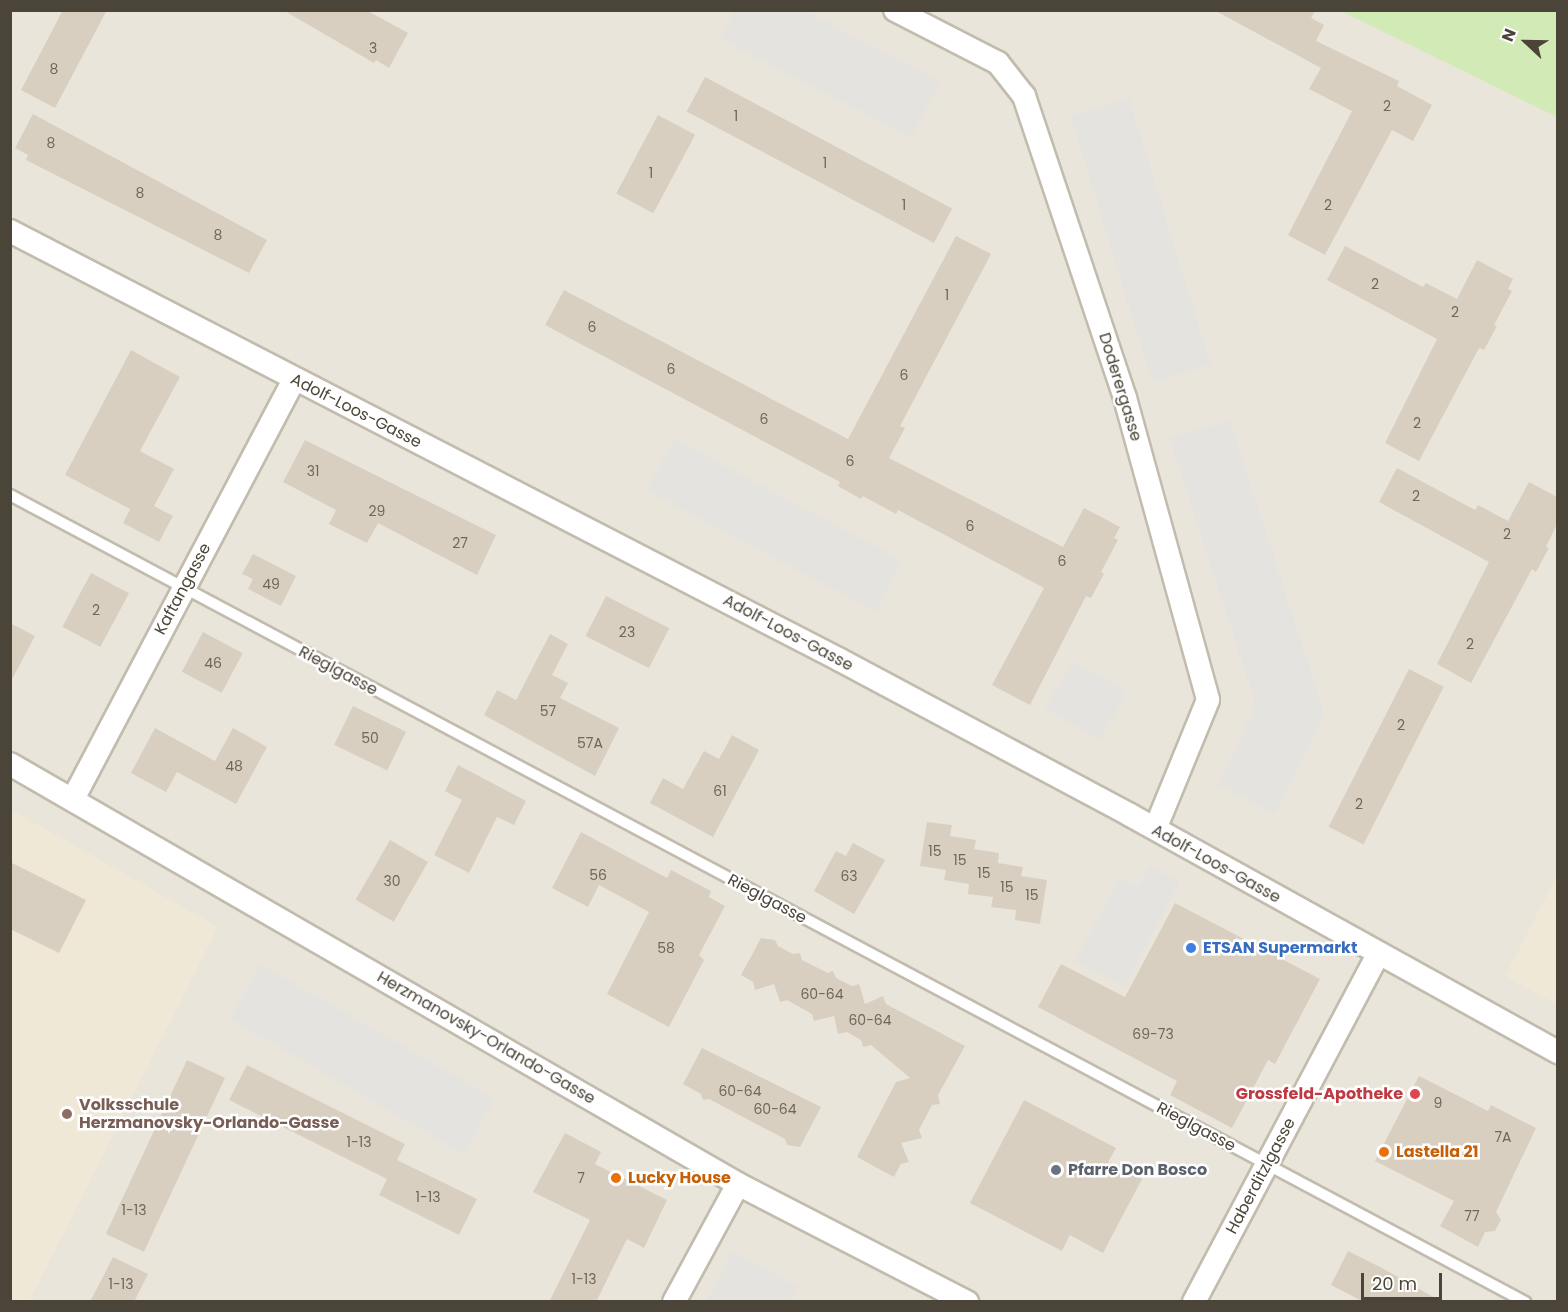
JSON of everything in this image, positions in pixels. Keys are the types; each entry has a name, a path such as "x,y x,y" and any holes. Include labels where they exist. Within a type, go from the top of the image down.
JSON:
{"street":[{"name":"Doderergasse","path":"895,10 998,63 1024,96 1125,398 1208,700 1155,829"},
{"name":"Adolf-Loos-Gasse","path":"10,231 294,380 636,552 1155,829 1378,955 1557,1052"},
{"name":"Kaftangasse","path":"73,799 294,380"},
{"name":"Herzmanovsky-Orlando-Gasse","path":"10,764 738,1185 967,1302"},
{"name":"Haberditzlgasse","path":"1194,1302 1378,955"},
{"path":"674,1302 738,1185"}],"lane":[{"name":"Rieglgasse","path":"10,495 1524,1302"}],"shaded area":[{"path":"10,11 1358,11 1557,114 1557,1301 11,1301"},
{"path":"735,11 805,11 941,81 911,137 720,39"},
{"path":"1129,98 1211,365 1152,383 1071,116"},
{"path":"1230,421 1325,715 1275,814 1218,784 1256,705 1169,437"},
{"path":"674,439 903,561 875,612 647,490"},
{"path":"1072,661 1127,692 1100,740 1045,709"},
{"name":"Volksschule Herzmanovsky-Orlando-Gasse","path":"10,809 218,927 29,1302 10,1301"},
{"path":"1150,866 1180,882 1125,987 1075,961 1120,877 1138,887"},
{"path":"1557,876 1558,1004 1505,976"},
{"path":"261,964 495,1099 463,1154 230,1019"},
{"path":"733,1252 798,1287 790,1301 707,1301"}],"green space":[{"path":"1341,11 1557,11 1557,117"}],"building":[{"path":"63,10 107,10 55,108 21,90"},
{"path":"283,10 366,10 408,33 389,68 376,60 374,63"},
{"path":"1214,10 1316,10 1311,18 1324,25 1316,41 1399,81 1397,86 1432,105 1413,141 1392,130 1325,255 1288,235 1352,111 1309,89 1321,68"},
{"path":"705,77 952,208 934,243 687,111"},
{"path":"33,114 267,240 249,273 26,160 28,155 15,148"},
{"path":"658,115 695,135 653,213 616,194"},
{"path":"956,236 991,254 900,426 905,428 889,458 1063,547 1084,508 1120,527 1114,538 1118,540 1101,572 1104,574 1091,598 1086,596 1030,705 992,685 1044,588 898,510 896,514 863,496 861,499 838,486 840,482 545,325 564,290 848,439"},
{"path":"1345,246 1423,287 1426,283 1457,299 1477,260 1513,279 1508,289 1512,291 1494,325 1497,326 1484,350 1479,348 1419,461 1385,443 1437,339 1327,280"},
{"path":"131,350 180,377 140,451 174,469 154,506 173,516 159,542 123,523 130,509 65,475"},
{"path":"305,440 496,535 477,575 378,523 367,543 329,524 336,510 283,482"},
{"path":"1397,468 1475,510 1478,505 1508,521 1529,482 1557,497 1557,524 1546,547 1549,548 1536,572 1532,569 1471,683 1437,664 1489,562 1379,502"},
{"path":"253,554 296,576 281,606 248,589 253,579 242,574"},
{"path":"91,573 129,593 100,647 62,627"},
{"path":"606,596 669,628 649,668 586,636"},
{"path":"10,623 35,636 10,683"},
{"path":"203,632 243,653 222,693 182,672"},
{"path":"550,634 568,644 552,675 568,683 560,698 619,728 595,776 484,715 497,690 516,700"},
{"path":"1409,669 1444,687 1363,844 1329,827"},
{"path":"353,706 406,732 387,771 334,745"},
{"path":"155,728 215,761 233,728 267,747 236,804 177,772 166,792 131,773"},
{"path":"732,735 759,750 713,837 650,803 663,778 683,789 704,751 719,759"},
{"path":"458,765 526,801 514,825 497,817 469,873 434,855 462,800 445,791"},
{"path":"927,822 952,825 950,836 976,840 974,849 999,853 998,863 1023,867 1021,876 1047,880 1040,924 1015,920 1016,910 991,907 993,897 968,894 969,884 944,880 946,870 920,866"},
{"path":"581,832 667,878 671,870 711,891 709,897 725,906 699,955 704,960 669,1027 607,994 649,912 599,885 588,907 552,888"},
{"path":"390,840 428,862 394,922 356,900"},
{"path":"853,843 885,860 854,914 814,891 836,851 846,856"},
{"path":"10,862 86,900 59,953 10,929"},
{"path":"1175,903 1320,979 1275,1064 1268,1060 1232,1128 1170,1095 1177,1081 1038,1007 1061,964 1125,997"},
{"path":"761,938 775,940 778,946 793,954 800,953 802,960 828,973 833,971 836,978 852,986 859,984 865,1004 883,996 886,1004 965,1046 938,1095 940,1104 932,1105 919,1130 922,1138 901,1143 909,1162 901,1164 894,1177 857,1157 896,1082 910,1078 871,1045 863,1047 861,1040 847,1032 838,1034 834,1016 814,1021 812,1014 787,1000 780,1002 774,984 755,990 753,982 741,975"},
{"path":"702,1048 821,1107 800,1147 787,1145 785,1139 709,1099 703,1100 701,1094 683,1084"},
{"path":"187,1060 225,1078 144,1252 106,1234"},
{"path":"247,1065 405,1144 397,1160 477,1199 459,1235 379,1195 387,1179 229,1100"},
{"path":"1419,1076 1488,1111 1491,1105 1536,1128 1496,1212 1501,1220 1495,1231 1485,1232 1478,1247 1440,1226 1454,1201 1375,1161"},
{"name":"Pfarre Don Bosco","path":"1024,1100 1116,1148 1108,1162 1142,1179 1103,1253 1070,1235 1062,1251 970,1203"},
{"path":"565,1133 601,1152 595,1164 667,1200 644,1248 627,1239 596,1302 549,1302 590,1220 533,1192"},
{"path":"1348,1251 1442,1302 1364,1302 1331,1285"},
{"path":"113,1257 148,1274 134,1302 90,1302"}],"place":[{"name":"ETSAN Supermarkt","path":"1191,948"},
{"name":"Grossfeld-Apotheke","path":"1415,1094"},
{"name":"Volksschule Herzmanovsky-Orlando-Gasse","path":"67,1114"},
{"name":"Lastella 21","path":"1384,1152"},
{"name":"Pfarre Don Bosco","path":"1056,1170"},
{"name":"Lucky House","path":"616,1178"}]}
